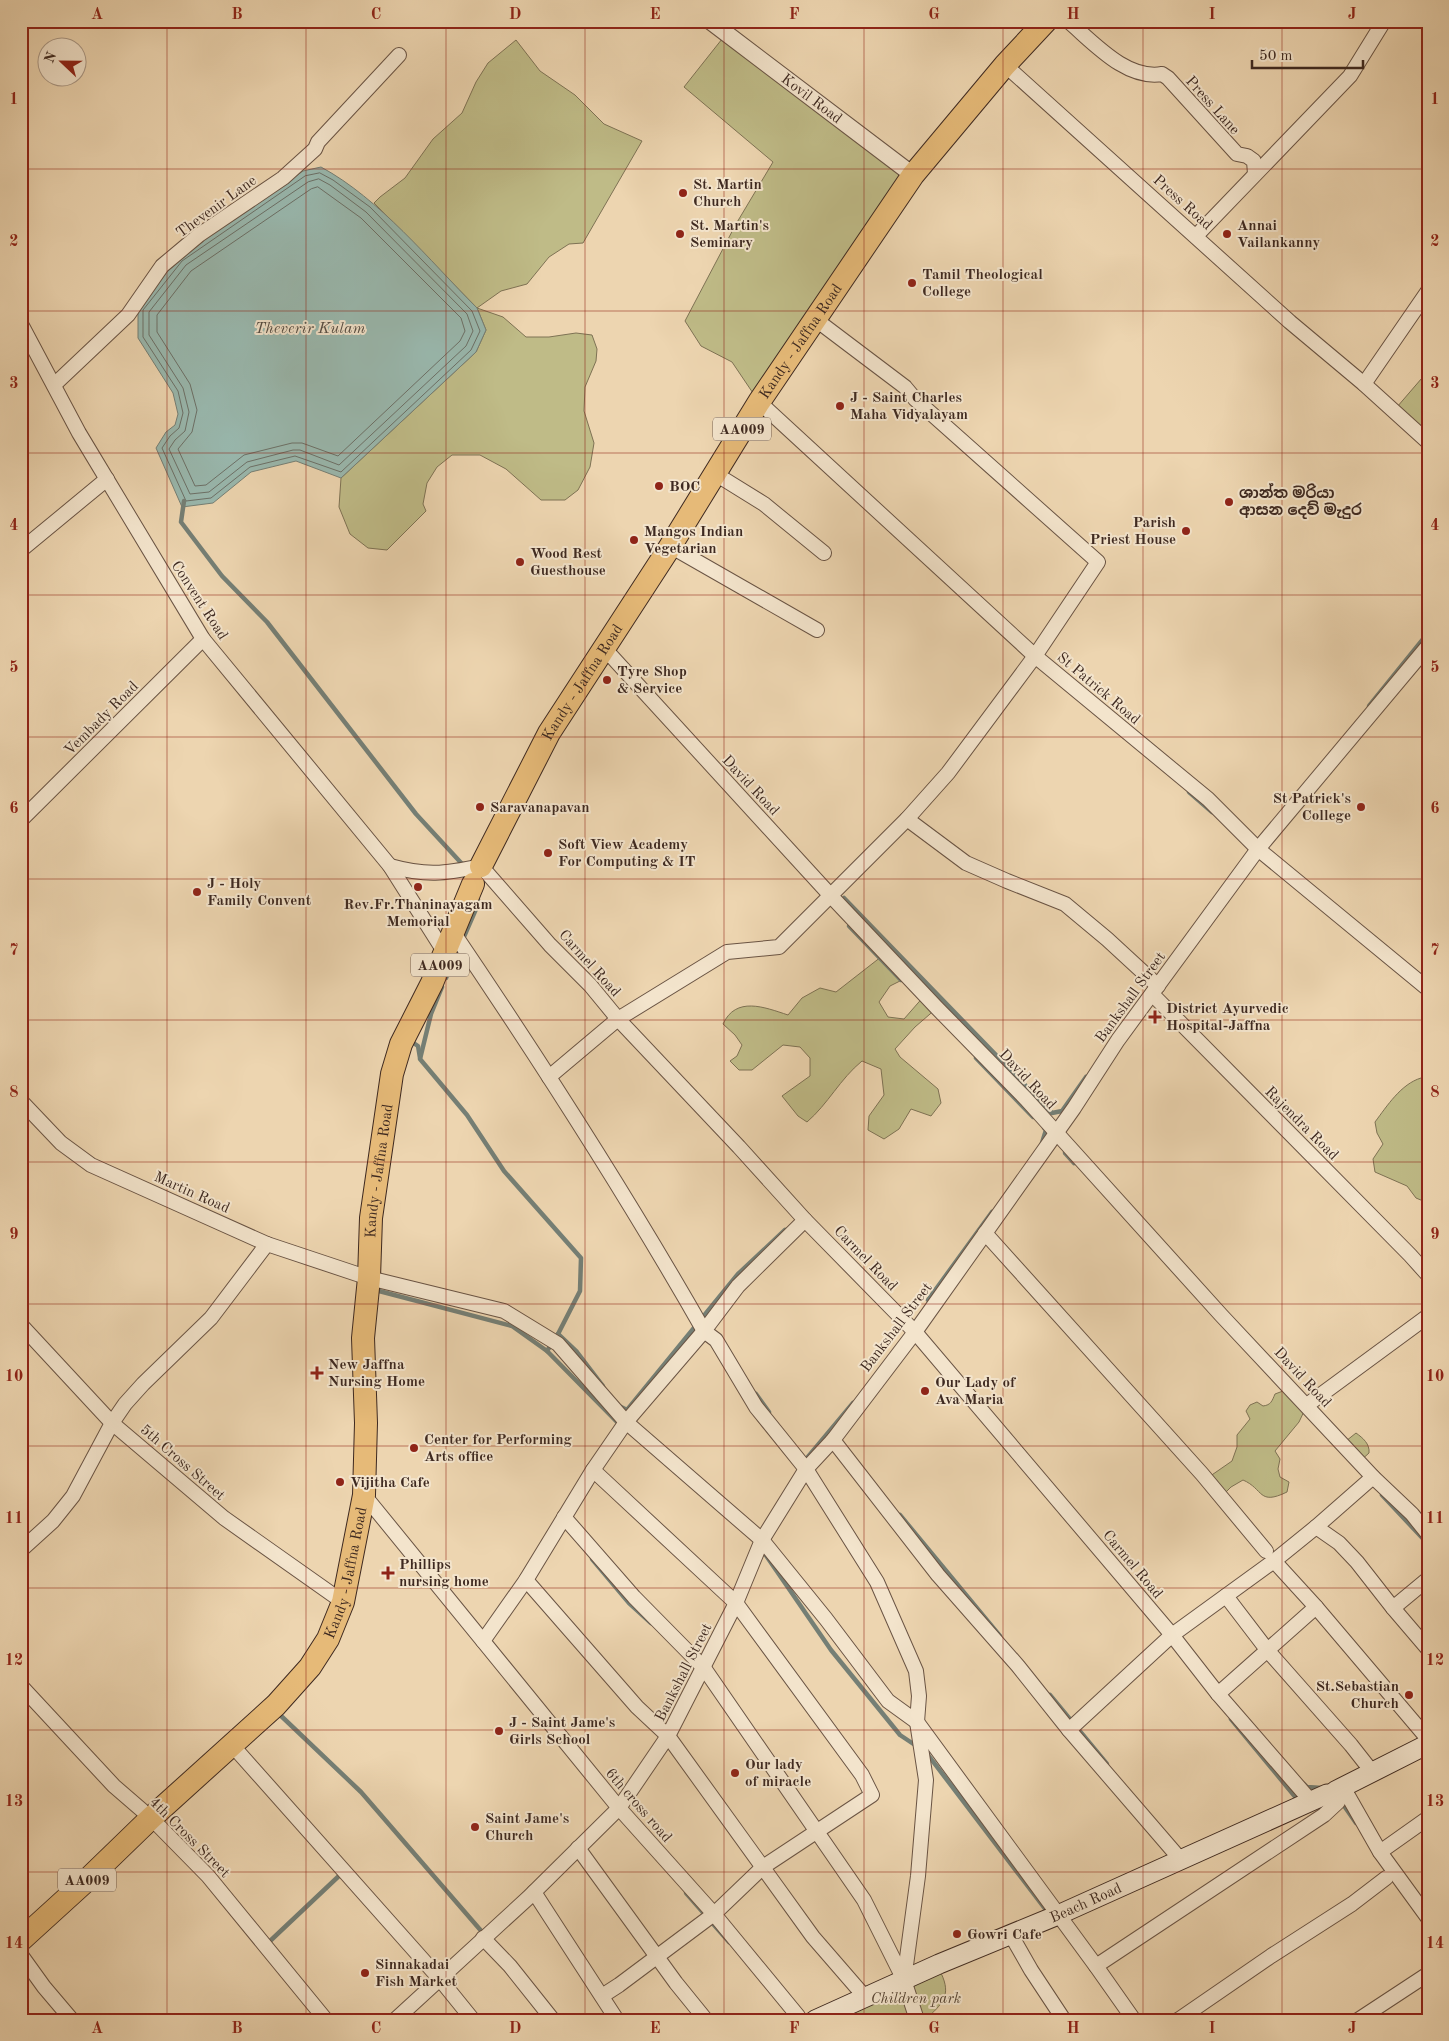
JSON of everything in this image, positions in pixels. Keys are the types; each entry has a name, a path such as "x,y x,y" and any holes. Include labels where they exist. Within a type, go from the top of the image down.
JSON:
{"highway":[{"name":"Kandy - Jaffna Road","path":"21,1940 151,1818 276,1705 310,1667 328,1639 343,1602 364,1495 366,1423 363,1338 369,1278 371,1218 392,1074 401,1044 445,953 477,875 548,733 670,546 759,402 913,175 1005,65 1046,21"}],"main road":[{"name":"Beach Road","path":"807,2018 866,1997 1058,1916 1329,1793 1428,1744"}],"street":[{"name":"Kovil Road","path":"710,21 913,175"},
{"name":"Press Lane","path":"1068,21 1127,69 1151,76 1162,74 1168,78 1237,154 1247,156 1254,161 1255,174"},
{"path":"1196,236 1350,76 1384,21"},
{"name":"Thevenir Lane","path":"54,386 128,314 162,266 199,235 283,178 314,149 318,142 399,54"},
{"name":"Press Road","path":"1005,65 1290,322 1364,384 1428,442"},
{"path":"1364,384 1428,291"},
{"path":"549,1078 618,1019 727,952 780,947 907,819 948,773 1035,656 1098,562 915,399 905,387 815,319"},
{"name":"Convent Road","path":"21,324 79,433 203,639 390,866 445,953"},
{"name":"St Patrick Road","path":"759,402 1035,656 1208,799 1258,850 1428,989"},
{"path":"714,473 764,504 824,553"},
{"path":"21,550 107,479"},
{"path":"670,546 817,630"},
{"name":"Vembady Road","path":"21,820 203,639"},
{"name":"Bankshall Street","path":"395,2020 534,1892 618,1808 668,1736 736,1603 762,1540 806,1469 832,1440 915,1332 1155,990 1258,850 1428,646"},
{"name":"David Road","path":"604,648 831,896 1026,1099 1221,1315 1373,1477 1412,1514 1428,1534"},
{"name":"Rajendra Road","path":"907,819 966,863 1066,904 1107,939 1428,1275"},
{"path":"390,866 413,873 477,875"},
{"name":"Carmel Road","path":"477,875 590,984 618,1019 805,1220 915,1332 1172,1635 1218,1694 1329,1793 1380,1852 1428,1918"},
{"path":"453,932 652,1239 704,1331 716,1340 756,1407 806,1469 881,1590 916,1671 920,1696 917,1722 926,1780 918,1876 904,1980"},
{"name":"Martin Road","path":"21,1101 61,1143 91,1165 267,1244 369,1278 504,1311 558,1344 626,1422 762,1540 826,1619 888,1701 917,1722 1134,2020"},
{"path":"483,1641 526,1580 593,1470 626,1422 704,1331 738,1286 805,1220"},
{"path":"985,1233 1202,1474 1428,1739"},
{"path":"21,1550 52,1521 73,1496 112,1423 143,1384 211,1318 267,1244"},
{"path":"1307,1406 1428,1316"},
{"name":"5th Cross Street","path":"21,1325 112,1423 224,1518 343,1602"},
{"path":"832,1440 932,1569 1018,1666 1069,1730 1181,1860"},
{"path":"593,1470 736,1603 862,1775 872,1795 763,1867 714,1914 602,1996"},
{"path":"1069,1730 1172,1635 1226,1596 1270,1556 1316,1527 1373,1477"},
{"name":"6th cross road","path":"364,1495 618,1808 807,2018"},
{"path":"564,1517 634,1597 704,1668 864,1900 904,1980 917,2020"},
{"path":"1316,1527 1339,1542 1428,1649"},
{"path":"1393,1608 1428,1578"},
{"path":"526,1580 631,1700 668,1736 813,1937 866,1997"},
{"path":"1226,1596 1268,1651 1351,1745 1372,1773"},
{"path":"1218,1694 1316,1607"},
{"name":"4th Cross Street","path":"21,1686 114,1786 151,1818 208,1876 326,2020"},
{"path":"232,1745 439,1978 473,2020"},
{"path":"1096,1966 1324,1815 1338,1802 1329,1793"},
{"path":"1380,1852 1428,1818"},
{"path":"578,1848 657,1957 706,2020"},
{"path":"1178,2020 1352,1904 1386,1878"},
{"path":"534,1892 617,2020"},
{"path":"1011,1935 1031,1970 1064,2020"},
{"path":"483,1938 510,1966 553,2020"},
{"path":"21,1955 44,1987 72,2020"},
{"path":"1358,2020 1428,1974"}],"green space":[{"path":"726,34 913,175 759,402 732,362 701,346 685,321 736,224 773,162 684,87"},
{"path":"516,40 540,71 575,95 604,124 642,141 583,243 569,244 549,257 527,284 501,291 477,308 374,203 405,178 433,139 462,113 476,82 488,63"},
{"path":"477,308 503,317 526,337 549,337 576,333 592,335 597,349 596,361 585,387 584,411 594,443 590,467 578,490 565,500 541,500 506,469 480,455 452,455 437,467 427,483 423,504 426,511 387,550 368,548 350,534 339,507 341,478 476,352 486,330"},
{"path":"1428,371 1428,433 1397,407"},
{"path":"886,953 908,977 890,986 879,1002 888,1017 904,1019 925,995 937,1008 915,1027 895,1049 900,1057 938,1089 941,1103 931,1116 911,1109 899,1129 884,1139 868,1130 869,1116 884,1095 881,1069 862,1061 807,1122 798,1116 782,1096 810,1076 810,1058 800,1047 783,1045 752,1070 739,1070 730,1061 737,1056 742,1045 735,1035 723,1024 735,1010 751,1006 770,1009 788,1015 802,998 820,988 836,992"},
{"path":"1421,1078 1428,1080 1428,1203 1416,1198 1407,1186 1375,1172 1373,1159 1383,1144 1377,1133 1375,1122 1401,1090"},
{"path":"1291,1388 1307,1405 1299,1422 1275,1451 1280,1459 1278,1469 1280,1477 1289,1482 1287,1492 1278,1496 1266,1497 1243,1480 1231,1487 1221,1497 1206,1479 1232,1461 1237,1447 1237,1435 1250,1419 1246,1411 1250,1405 1257,1402 1263,1406 1270,1404 1275,1394"},
{"path":"1356,1433 1366,1442 1369,1450 1369,1453 1359,1462 1346,1441"},
{"name":"Children park","path":"941,1973 946,1988 944,1999 925,2020 815,2020"}],"water":[{"name":"Theverir Kulam","path":"321,167 343,180 384,213 477,308 486,330 476,352 341,478 296,461 251,472 213,503 182,507 156,448 166,432 175,425 178,414 173,393 138,338 138,309 178,257 303,171"}],"waterway":[{"path":"184,501 181,522 222,576 267,622 416,814 464,866"},
{"path":"1369,706 1428,633"},
{"path":"1189,792 1212,812"},
{"path":"844,898 1052,1113 1062,1111 1086,1077"},
{"path":"446,978 476,909 478,899"},
{"path":"849,926 901,980"},
{"path":"442,987 431,1014 420,1059 467,1115 504,1171 581,1258 580,1291 547,1351 621,1426"},
{"path":"409,1040 418,1046 420,1058"},
{"path":"976,1058 1033,1117"},
{"path":"1042,1143 1046,1130 1044,1128"},
{"path":"1065,1153 1074,1163"},
{"path":"928,1300 992,1212"},
{"path":"619,1406 627,1410 738,1274 785,1230"},
{"path":"379,1291 512,1326 547,1351"},
{"path":"558,1334 577,1352 603,1386"},
{"path":"756,1394 769,1412"},
{"path":"807,1458 853,1403"},
{"path":"1382,1495 1428,1544"},
{"path":"900,1515 1000,1636"},
{"path":"765,1554 831,1650 900,1735 918,1747"},
{"path":"592,1559 629,1603 651,1623"},
{"path":"1050,1695 1107,1764"},
{"path":"278,1713 361,1792 483,1933 481,1935"},
{"path":"1231,1719 1297,1799"},
{"path":"925,1751 1049,1914"},
{"path":"1304,1784 1307,1787 1322,1788"},
{"path":"1340,1800 1356,1823"},
{"path":"269,1942 341,1874 342,1876"},
{"path":"686,1893 729,1942"},
{"path":"1168,2020 1175,2015"}],"place":[{"name":"St. Martin Church","path":"683,193"},
{"name":"St. Martin's Seminary","path":"680,234"},
{"name":"Annai Vailankanny","path":"1227,234"},
{"name":"Tamil Theological College","path":"912,283"},
{"name":"J - Saint Charles Maha Vidyalayam","path":"840,406"},
{"name":"BOC","path":"659,486"},
{"name":"ශාන්ත මරියා ආසන දෙව් මැදුර","path":"1229,502"},
{"name":"Parish Priest House","path":"1186,531"},
{"name":"Mangos Indian Vegetarian","path":"634,540"},
{"name":"Wood Rest Guesthouse","path":"520,562"},
{"name":"Tyre Shop & Service","path":"607,680"},
{"name":"Saravanapavan","path":"480,807"},
{"name":"St Patrick's College","path":"1361,807"},
{"name":"Soft View Academy For Computing & IT","path":"548,853"},
{"name":"Rev.Fr.Thaninayagam Memorial","path":"418,887"},
{"name":"J - Holy Family Convent","path":"197,892"},
{"name":"District Ayurvedic Hospital-Jaffna","path":"1155,1017"},
{"name":"New Jaffna Nursing Home","path":"317,1373"},
{"name":"Our Lady of Ava Maria","path":"925,1391"},
{"name":"Center for Performing Arts office","path":"414,1448"},
{"name":"Vijitha Cafe","path":"340,1482"},
{"name":"Phillips nursing home","path":"388,1573"},
{"name":"St.Sebastian Church","path":"1409,1695"},
{"name":"J - Saint Jame's Girls School","path":"499,1731"},
{"name":"Our lady of miracle","path":"735,1773"},
{"name":"Saint Jame's Church","path":"475,1827"},
{"name":"Gowri Cafe","path":"957,1934"},
{"name":"Sinnakadai Fish Market","path":"365,1973"}]}
